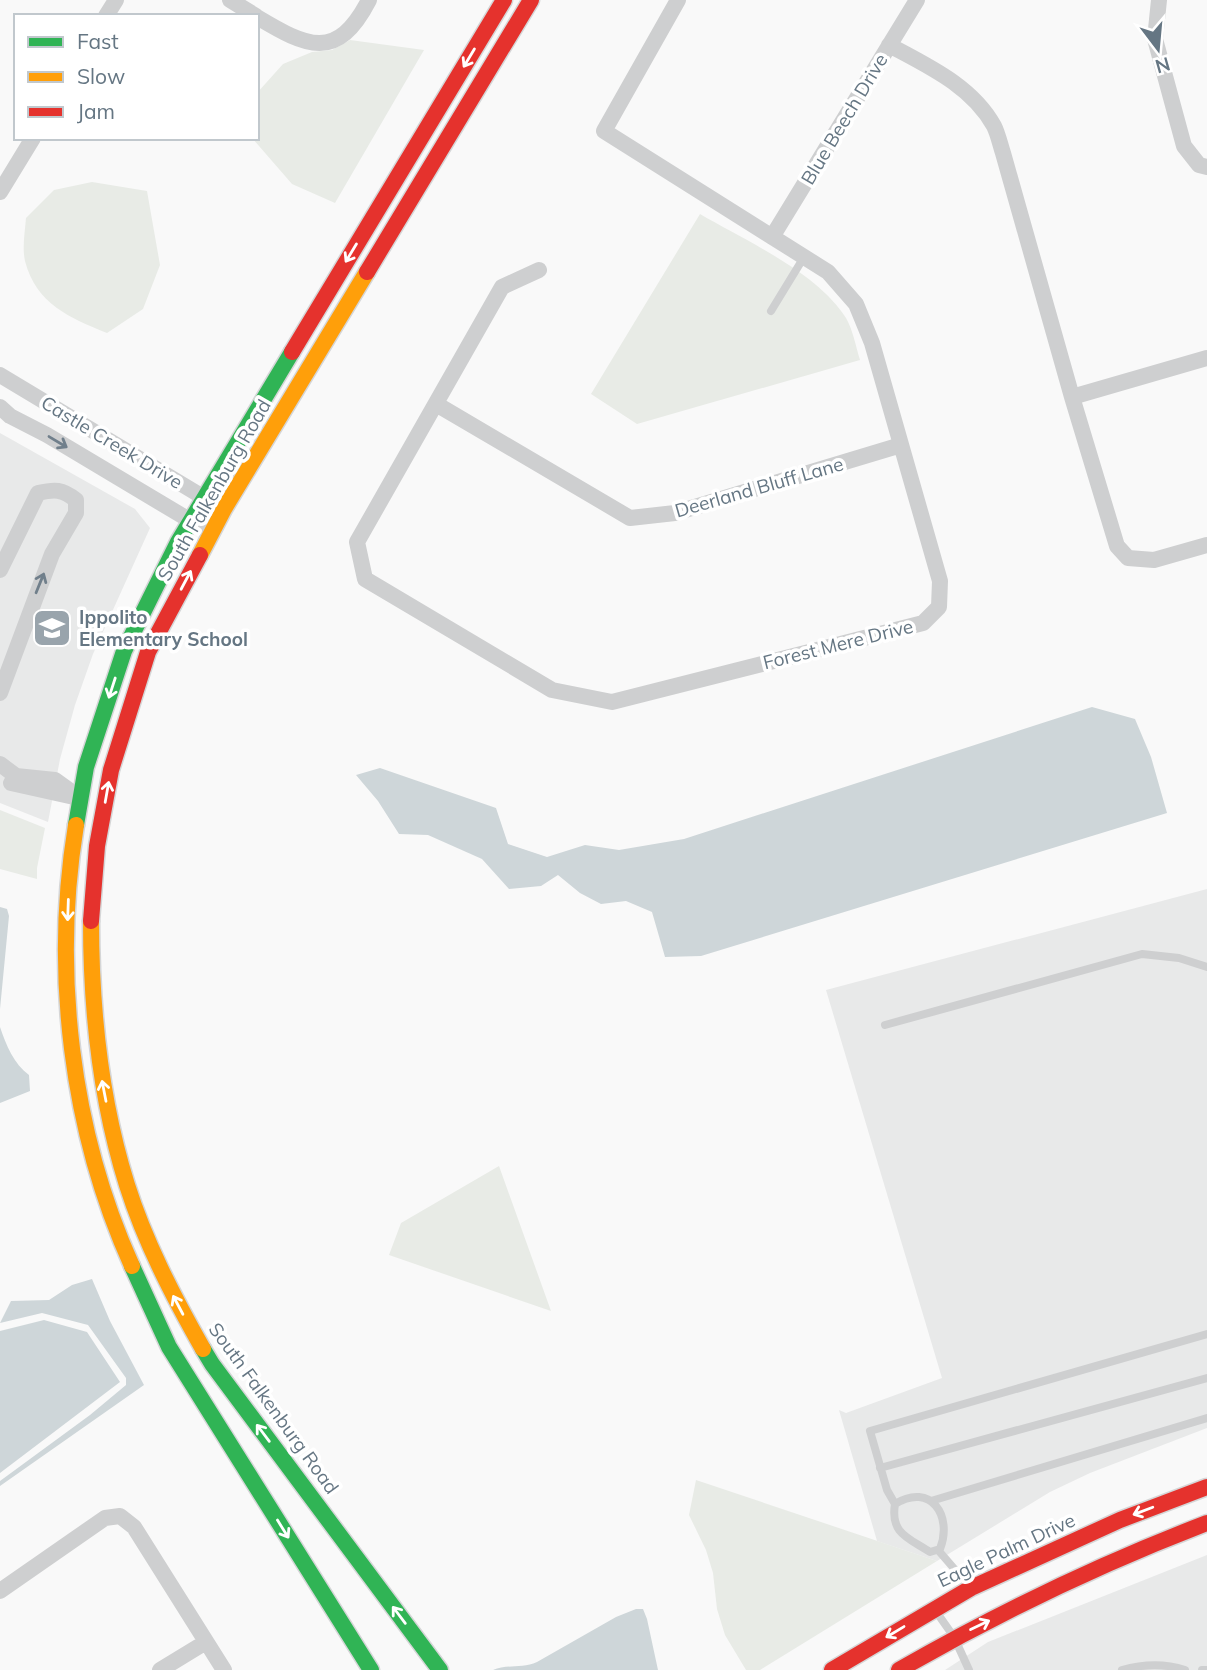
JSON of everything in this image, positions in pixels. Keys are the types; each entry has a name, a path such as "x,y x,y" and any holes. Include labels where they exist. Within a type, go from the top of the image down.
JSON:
{"street":[{"path":"230,0 253,14"},
{"path":"259,18 292,38 312,44 328,42 346,33 358,21 369,0"},
{"name":"South Falkenburg Road","path":"371,1670 169,1346 128,1257 104,1191 86,1128 75,1070 66,978 67,906 86,767 124,651 204,497 504,0"},
{"name":"South Falkenburg Road","path":"440,1670 212,1364 156,1260 127,1185 100,1067 91,976 91,906 97,846 111,771 148,652 224,509 531,0"},
{"name":"Forest Mere Drive","path":"539,270 502,287 357,542 365,579 552,690 612,702 923,623 939,607 940,581 872,343 856,304 828,272 604,131 678,0"},
{"name":"Blue Beech Drive","path":"772,237 917,0"},
{"path":"1159,0 1155,39 1184,146 1199,165 1207,167"},
{"path":"889,45 946,76 976,102 993,126 1117,546 1128,558 1154,560 1207,545"},
{"path":"0,192 32,140"},
{"path":"1072,397 1207,358"},
{"name":"Castle Creek Drive","path":"0,375 224,509"},
{"name":"Deerland Bluff Lane","path":"436,404 630,518 675,513 901,444"},
{"name":"Castle Creek Drive","path":"0,407 211,533"},
{"path":"0,570 38,493 55,489 64,491 76,500 76,513 48,564 0,693"},
{"path":"0,764 16,776 55,780 90,807 94,820 88,884 91,906"},
{"path":"0,778 38,790 80,798"},
{"name":"Eagle Palm Drive","path":"832,1670 971,1588 1120,1520 1207,1487"},
{"path":"0,1591 105,1518 120,1516 134,1527 224,1670"},
{"path":"899,1670 954,1637 1136,1550 1207,1523"},
{"path":"160,1670 206,1642"}],"lane":[{"path":"771,312 804,257"},
{"path":"885,1025 1142,954 1179,958 1207,967"},
{"path":"938,1550 930,1552 902,1534 893,1519 895,1504 887,1490 870,1431 1207,1334"},
{"path":"880,1468 1207,1378"},
{"path":"931,1501 1207,1419"},
{"path":"895,1504 906,1498 922,1496 931,1501 944,1520 945,1532 938,1550"},
{"path":"938,1550 971,1588"},
{"path":"934,1608 954,1637 969,1670"},
{"path":"1122,1670 1136,1666 1168,1665 1185,1670"},
{"path":"1202,1670 1207,1670"}],"shaded area":[{"path":"350,40 424,50 335,203 292,184 254,140 259,140 259,91 283,64 312,52 332,50"},
{"path":"92,182 147,191 160,265 143,309 107,333 68,315 46,299 30,276 24,256 26,218 54,190"},
{"path":"700,214 779,259 817,286 846,318 860,360 637,424 591,394"},
{"name":"Ippolito Elementary School","path":"0,433 135,509 150,528 93,654 75,705 60,759 48,822 0,803"},
{"path":"1092,707 1135,719 1151,757 1167,813 701,956 665,957 652,912 626,901 601,904 580,893 558,875 541,886 509,889 482,859 428,835 399,834 378,801 356,775 380,768 496,808 508,844 547,857 585,845 619,850 684,839"},
{"path":"0,810 45,828 37,879 0,869"},
{"path":"1207,889 1207,1428 1090,1473 1050,1492 937,1561 877,1541 839,1410 846,1413 942,1378 826,990"},
{"path":"0,907 7,909 9,916 0,1009"},
{"path":"0,1027 11,1054 29,1075 30,1091 0,1103"},
{"path":"499,1166 551,1311 389,1255 401,1223"},
{"path":"92,1279 110,1321 144,1385 0,1486 0,1481 126,1385 126,1378 88,1325 42,1313 0,1323 11,1301 49,1300 72,1285"},
{"path":"44,1320 87,1332 120,1382 0,1473 0,1331"},
{"path":"696,1480 937,1561 760,1670 746,1670 725,1635 717,1609 713,1573 706,1550 689,1515"},
{"path":"1207,1555 1207,1670 945,1670 988,1642"},
{"path":"643,1609 647,1619 658,1670 493,1670 537,1662 616,1617"}],"traffic: fast":[{"path":"76,825 86,767 124,651 178,542 292,352"},
{"path":"132,1266 169,1347 371,1670"},
{"path":"203,1349 440,1670"}],"traffic: slow":[{"path":"200,555 224,509 367,272"},
{"path":"76,825 66,937 72,1050 94,1161 132,1266"},
{"path":"91,921 95,1021 104,1087 118,1153 134,1206 151,1248 203,1349"}],"traffic: jam":[{"path":"292,352 504,0"},
{"path":"367,272 531,0"},
{"path":"91,921 97,846 111,770 148,652 200,555"},
{"path":"832,1670 971,1588 1120,1520 1207,1487"},
{"path":"899,1670 1050,1590 1207,1523"}],"place":[{"name":"Ippolito Elementary School","path":"52,628"}]}
